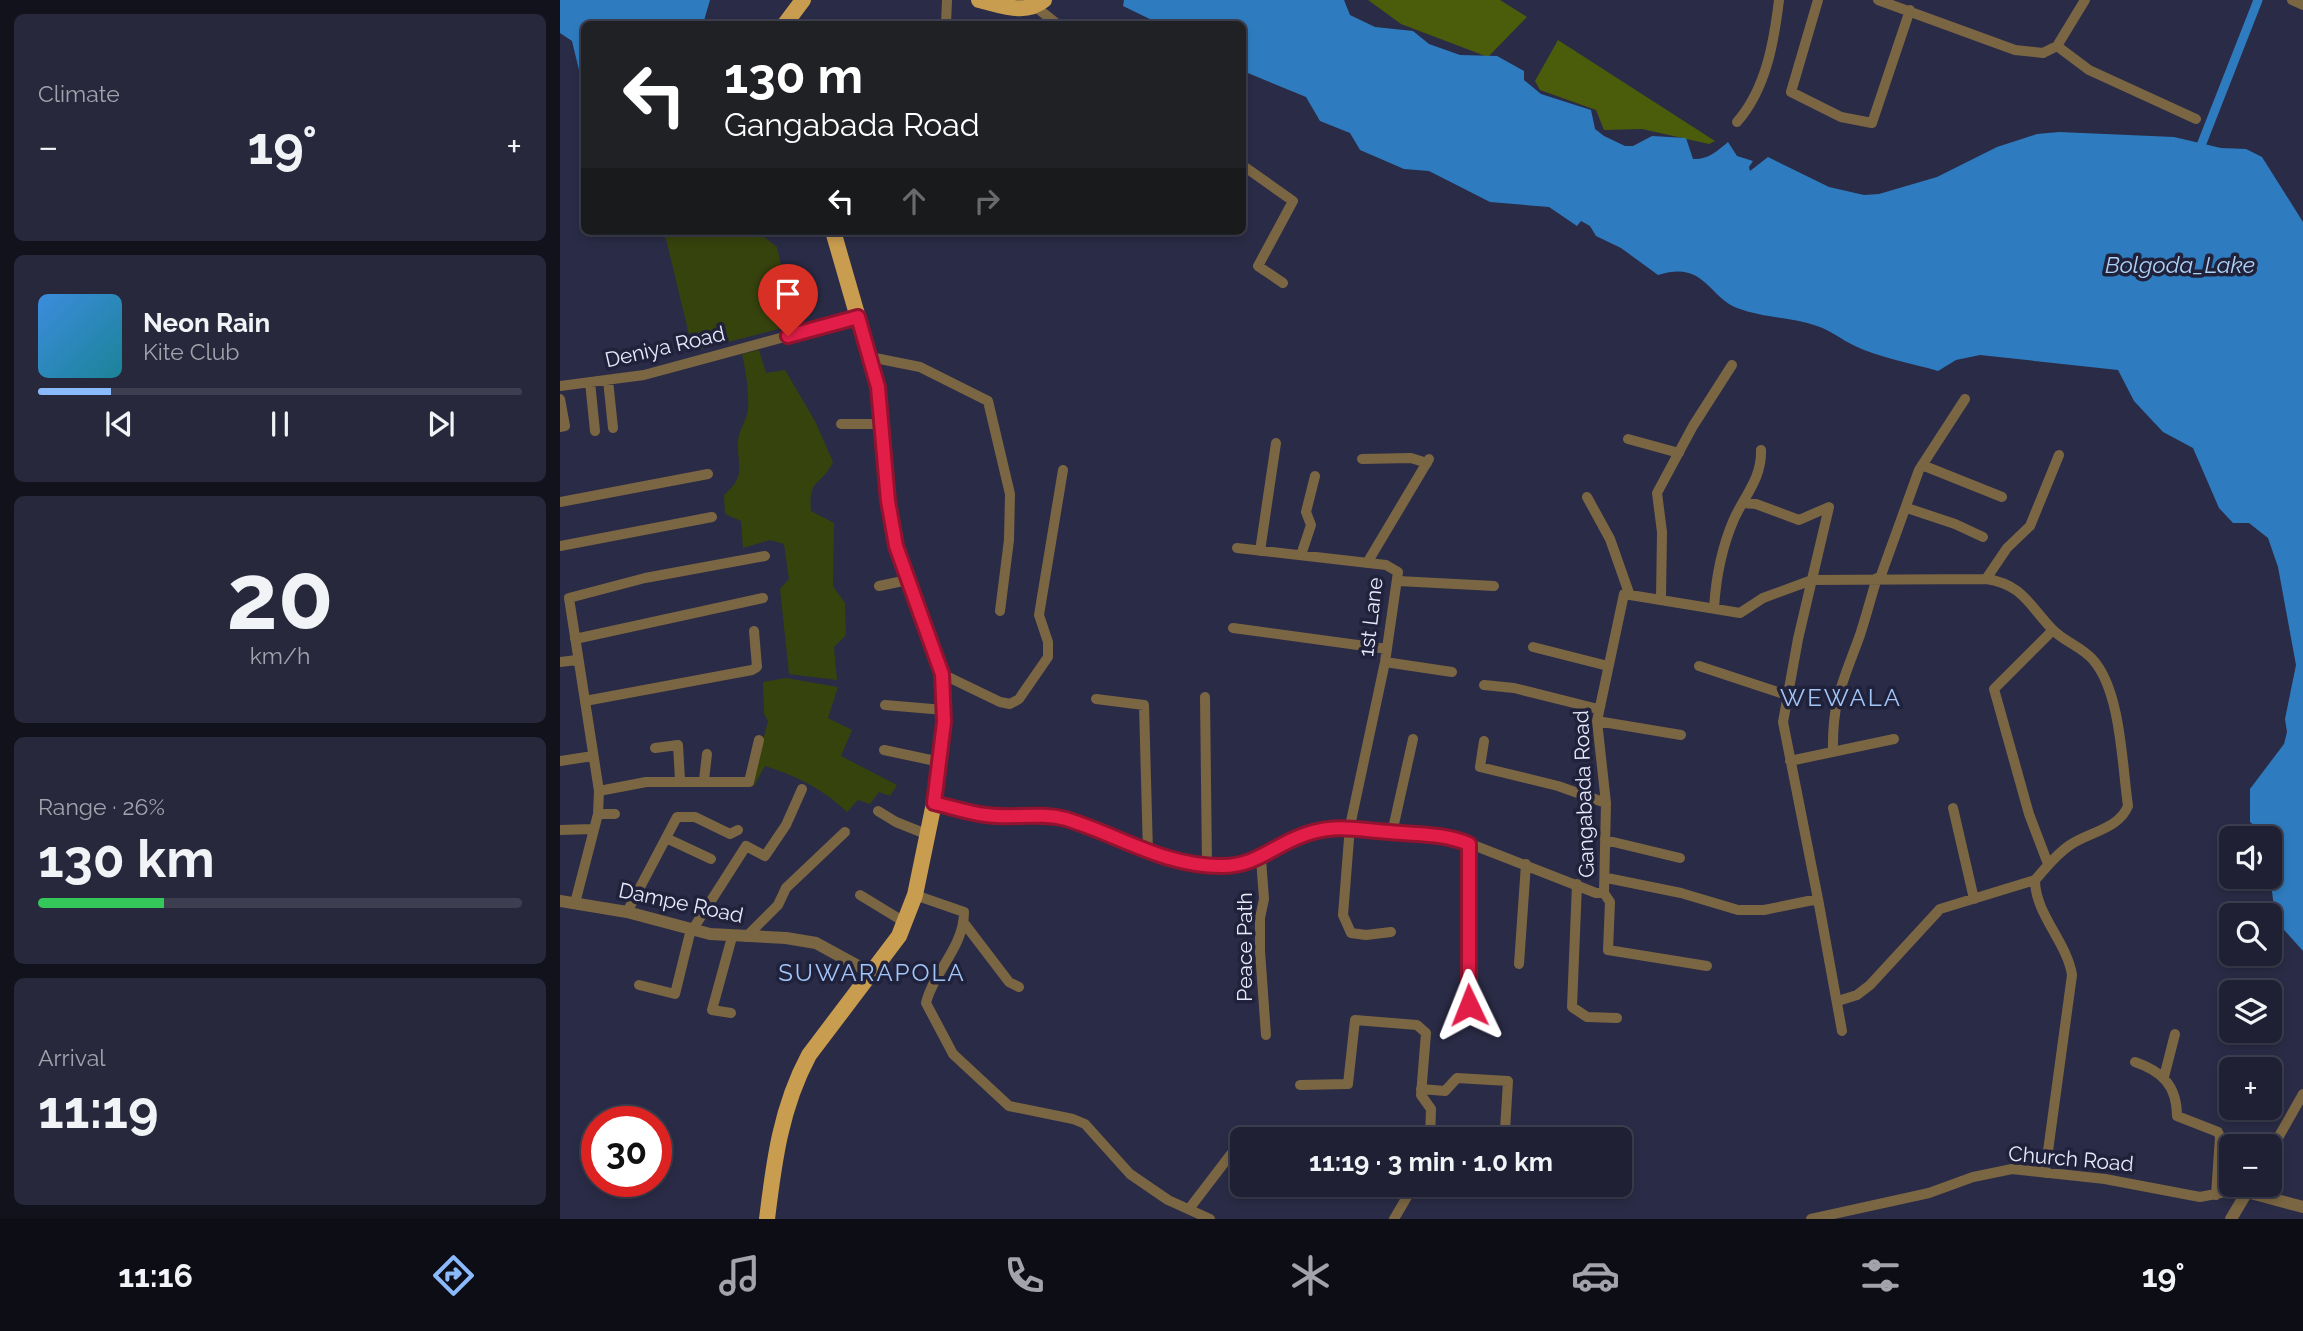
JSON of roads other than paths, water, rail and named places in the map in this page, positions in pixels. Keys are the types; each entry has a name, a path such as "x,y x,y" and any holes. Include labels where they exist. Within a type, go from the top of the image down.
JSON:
{"main road":[{"path":"787,21 803,0"},
{"path":"979,0 1015,9 1040,3"},
{"path":"767,1219 777,1143 794,1084 809,1055 906,923 915,895 934,803 944,709 942,674 896,546 888,501 884,424 870,357 834,235"}],"street":[{"path":"946,21 947,0"},
{"path":"1737,121 1746,111 1767,65 1779,0"},
{"path":"1818,0 1791,92 1841,117 1872,123 1910,10"},
{"path":"1878,0 2022,52 2043,53 2057,46 2084,0"},
{"path":"2292,0 2303,5"},
{"path":"1040,3 1055,21"},
{"path":"2057,46 2089,70 2196,118"},
{"path":"1246,168 1293,201 1258,266 1283,283"},
{"name":"Deniya Road","path":"560,386 644,375 858,317"},
{"path":"870,357 920,368 988,401 1010,494 1009,540 1000,611"},
{"path":"1661,598 1662,531 1657,493 1732,365"},
{"path":"608,380 612,429"},
{"path":"590,382 595,430"},
{"path":"560,399 565,426 560,427"},
{"path":"1833,751 1832,720 1839,685 1879,578 1922,465 1965,399"},
{"path":"841,424 884,424"},
{"path":"1628,439 1679,453"},
{"path":"1260,551 1276,443"},
{"path":"1714,608 1716,569 1743,503 1761,469 1761,450"},
{"path":"1986,579 2007,548 2029,526 2059,455"},
{"path":"1362,458 1411,458 1428,461 1367,563"},
{"path":"1922,465 2002,497"},
{"path":"942,674 1000,702 1010,704 1019,699 1048,657 1048,642 1039,615 1063,470"},
{"path":"560,502 703,475"},
{"path":"1301,555 1311,526 1306,512 1315,476"},
{"path":"1587,497 1610,539 1629,593 1740,613 1763,598 1812,580 1986,579 2013,585 2053,630 2093,659 2101,670 2111,700 2128,806 2125,813 2118,821 2072,844 2048,864 2035,880 1940,909 1870,985 1857,995 1839,1001"},
{"path":"1743,503 1756,504 1799,520 1829,507 1783,722 1839,1001 1842,1031"},
{"path":"1907,508 1955,523 1983,537"},
{"path":"560,546 712,517"},
{"name":"1st Lane","path":"1237,548 1367,563 1392,567 1398,572 1385,663 1350,826 1343,915 1351,933 1366,935 1391,932"},
{"path":"575,903 598,814 599,791 575,639 565,615 568,602 573,595 645,578 765,556"},
{"path":"879,586 908,580"},
{"path":"1398,581 1494,586"},
{"name":"Gangabada Road","path":"934,803 986,815 1045,815 1067,820 1148,853 1207,865 1237,866 1261,859 1296,838 1350,826 1392,833 1445,834 1604,893 1607,878 1606,803 1598,715 1621,597 1629,593"},
{"path":"575,639 763,598"},
{"path":"1233,628 1387,649"},
{"path":"2048,864 2026,804 1994,689 2053,630"},
{"path":"584,701 752,670 757,667 754,631"},
{"path":"1533,647 1608,666"},
{"path":"560,662 577,660"},
{"path":"1385,663 1452,672"},
{"path":"1699,666 1787,695"},
{"path":"1484,685 1514,688 1598,715 1681,735"},
{"path":"1205,697 1207,865"},
{"path":"1096,699 1144,705 1148,853"},
{"path":"885,705 944,709"},
{"path":"1790,761 1894,738"},
{"path":"1392,833 1413,739"},
{"path":"599,791 646,782 749,782 759,740"},
{"path":"1484,741 1480,767 1558,786 1606,803"},
{"path":"654,748 678,745 680,780"},
{"path":"884,750 940,762"},
{"path":"705,780 707,754"},
{"path":"560,761 593,757"},
{"path":"639,985 675,993 692,929 746,846 765,856 790,817 802,789"},
{"path":"1953,808 1975,899"},
{"path":"878,811 896,822 926,834"},
{"path":"598,814 615,814"},
{"path":"626,912 677,817 709,822 730,834 738,831"},
{"path":"560,830 593,829"},
{"path":"746,937 778,905 786,888 845,832"},
{"path":"666,838 711,859"},
{"path":"1605,839 1680,858"},
{"path":"1469,844 1469,1005"},
{"name":"Peace Path","path":"1261,859 1264,899 1260,918 1260,951 1266,1035"},
{"path":"1519,964 1526,864"},
{"path":"1607,878 1670,890 1738,910 1764,910 1818,899"},
{"path":"2035,880 2040,902 2070,960 2072,975 2045,1173"},
{"path":"1577,884 1572,1007 1587,1017 1617,1018"},
{"path":"1604,893 1610,905 1608,950 1707,965"},
{"path":"860,895 906,923"},
{"path":"915,895 964,912 964,923 949,959 929,991 926,1003 953,1054 1009,1106 1073,1119 1084,1124 1130,1174 1168,1200 1206,1218"},
{"name":"Dampe Road","path":"560,901 626,912 732,937 816,943 871,973"},
{"path":"964,923 1009,982 1019,987"},
{"path":"731,1013 712,1010 732,937"},
{"path":"1300,1085 1348,1084 1355,1020 1385,1020 1423,1028 1426,1033 1421,1098 1431,1109 1430,1127"},
{"path":"2164,1077 2175,1034"},
{"path":"2136,1062 2154,1068 2164,1077 2175,1095 2177,1116 2218,1132 2220,1137 2216,1195"},
{"path":"1421,1089 1448,1090 1451,1080 1457,1078 1508,1081 1505,1127"},
{"path":"2281,1134 2302,1099"},
{"path":"1189,1209 1230,1155"},
{"name":"Church Road","path":"1811,1219 1929,1193 1990,1173 2012,1169 2105,1179 2200,1197 2219,1194"},
{"path":"1394,1219 1407,1197"},
{"path":"2231,1219 2244,1197"},
{"path":"2275,1197 2303,1207"}],"water":[{"path":"560,0 710,0 704,21 581,21 581,71 572,41 560,33"},
{"name":"Bolgoda_Lake","path":"1124,0 1344,0 1350,15 1375,27 1413,31 1429,44 1460,55 1497,56 1524,71 1524,80 1541,94 1591,110 1595,129 1625,146 1633,146 1652,136 1686,138 1693,159 1698,159 1712,154 1728,142 1737,156 1753,161 1749,167 1750,171 1768,157 1829,187 1864,195 1879,194 1937,177 1997,147 2037,134 2059,132 2174,137 2221,148 2246,149 2262,157 2303,222 2303,951 2282,928 2282,903 2274,903 2272,889 2282,889 2282,826 2255,826 2250,822 2250,789 2284,744 2287,732 2285,719 2296,665 2278,567 2268,538 2249,523 2233,523 2219,508 2193,448 2163,432 2134,401 2118,370 1980,355 1956,360 1938,371 1865,350 1817,326 1737,308 1727,303 1696,276 1686,272 1658,275 1621,248 1596,236 1590,226 1581,221 1577,226 1549,207 1490,202 1429,171 1404,169 1360,150 1350,133 1320,121 1306,97 1246,72 1246,21 1154,21 1123,6"}],"waterway":[{"path":"2202,143 2258,0"}],"district":[{"name":"WEWALA","path":"1841,698"},
{"name":"SUWARAPOLA","path":"872,973"}]}
